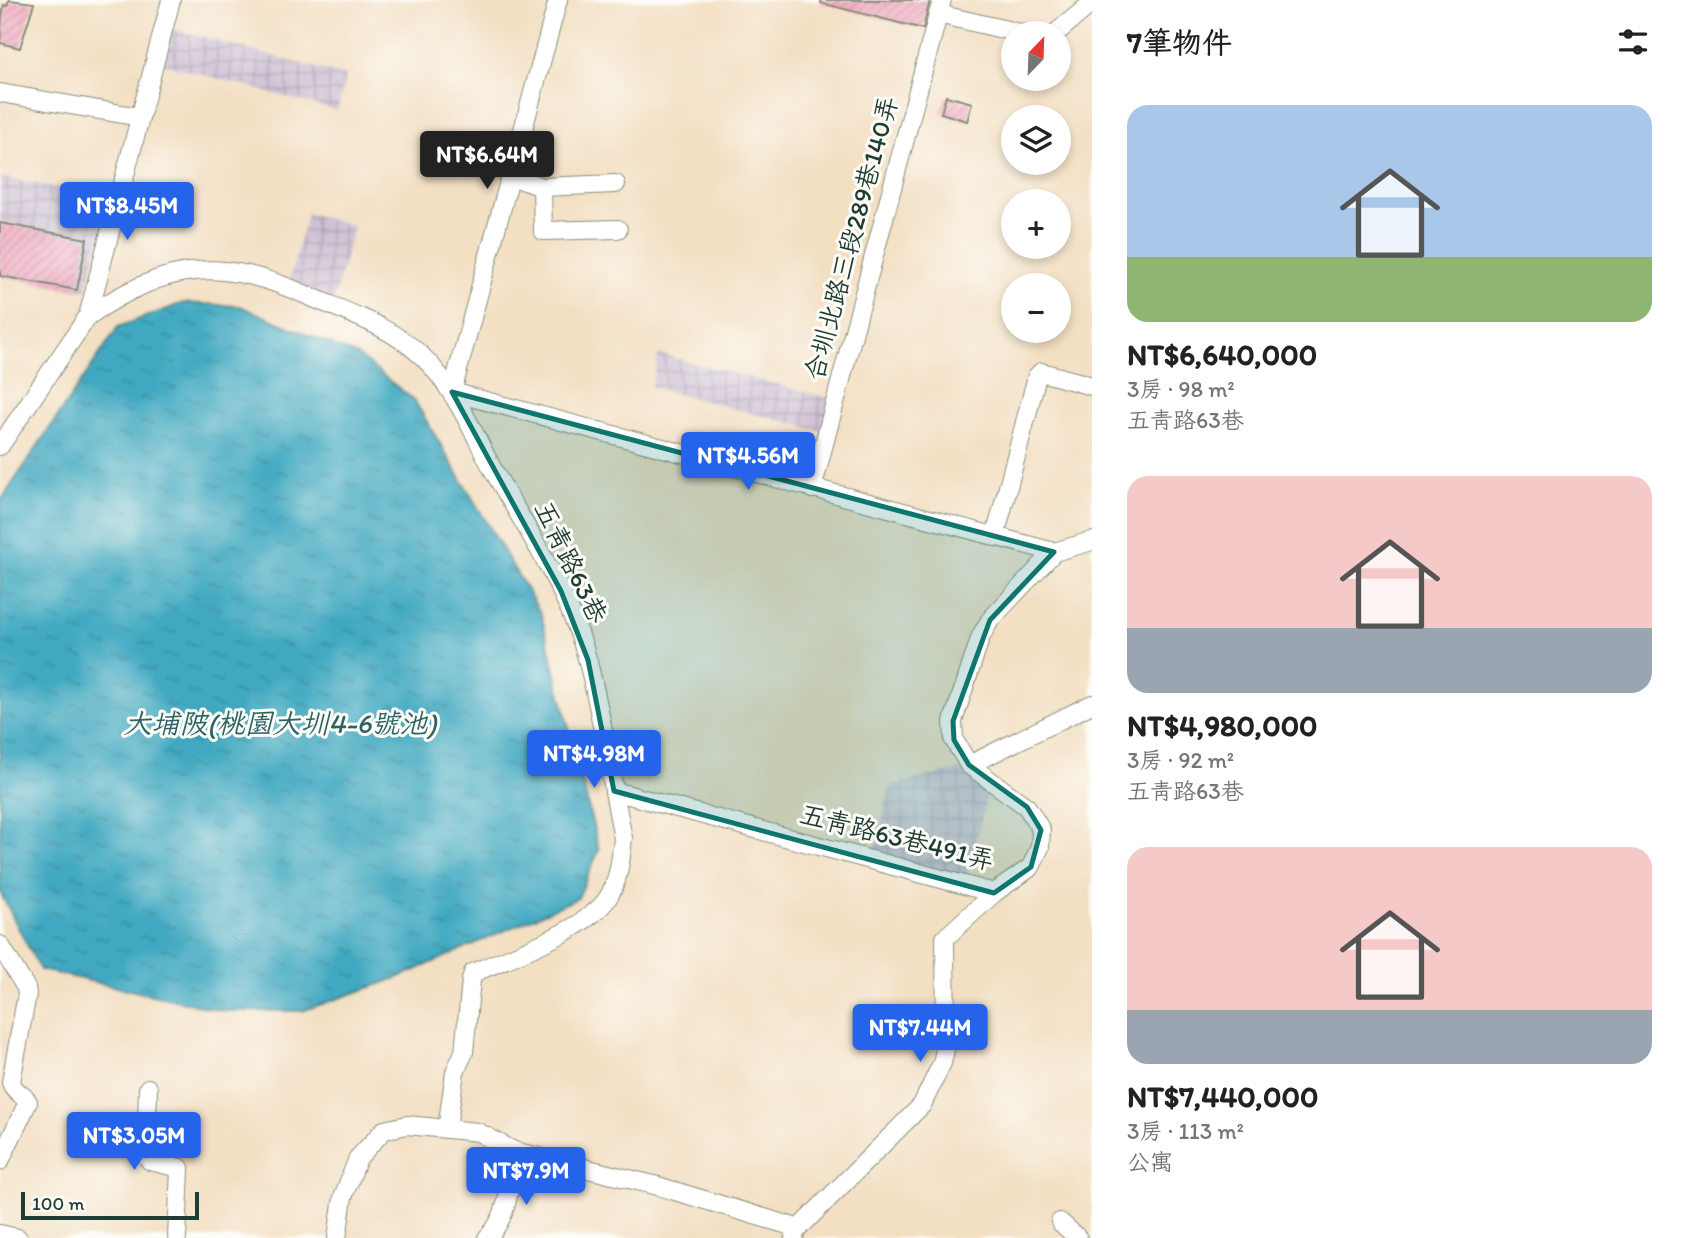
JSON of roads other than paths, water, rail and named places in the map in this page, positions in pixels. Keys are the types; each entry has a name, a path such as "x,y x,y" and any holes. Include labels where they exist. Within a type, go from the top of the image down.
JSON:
{"street":[{"path":"0,446 88,316 171,0"},
{"path":"558,0 452,392 1054,552 1092,541"},
{"path":"1071,21 1092,4"},
{"path":"940,7 1001,27"},
{"name":"合圳北路三段289巷140弄","path":"812,489 940,7"},
{"path":"0,93 140,117"},
{"path":"511,176 542,187 616,184"},
{"path":"542,187 543,231 618,229"},
{"name":"五青路63巷","path":"88,316 144,283 184,270 223,270 282,284 384,329 422,356 452,392 561,591 588,660 623,838 621,863 608,897 592,914 569,930 474,973 464,1052 455,1072 447,1129"},
{"path":"995,537 1037,376 1041,372 1092,386"},
{"name":"五青路63巷491弄","path":"614,791 993,893 1031,867 1040,847 1041,830 1027,807 969,765 954,740 953,721 981,636 990,620 1054,552"},
{"path":"969,765 1092,704"},
{"path":"337,1238 343,1197 358,1158 384,1130 407,1125 478,1132 514,1151 658,1186 793,1232 922,1105 942,1063 946,1045 945,938 993,893"},
{"path":"0,945 26,988 11,1082 16,1092 26,1097 28,1102 0,1161"},
{"path":"148,1088 146,1154 150,1161 180,1168 177,1238"},
{"path":"487,1238 498,1228 508,1201 514,1151"},
{"path":"1060,1222 1078,1238"},
{"path":"0,1234 18,1238"}],"water":[{"name":"大埔陂(桃園大圳4-6號池)","path":"183,303 240,306 358,356 414,400 541,614 599,850 578,898 400,977 302,1011 224,1011 40,970 0,892 0,502 118,327"}]}
